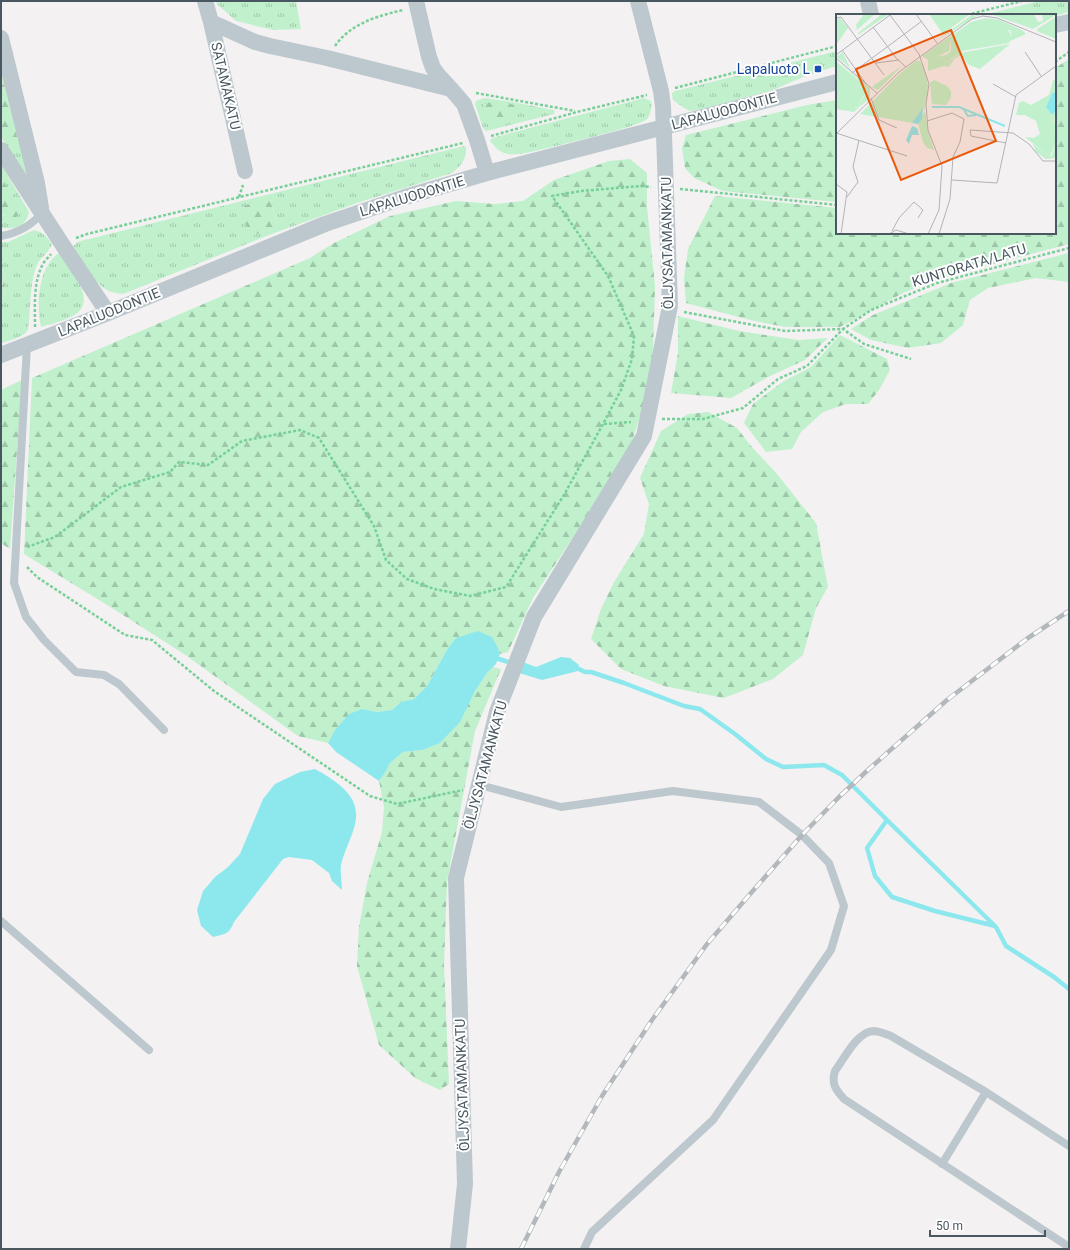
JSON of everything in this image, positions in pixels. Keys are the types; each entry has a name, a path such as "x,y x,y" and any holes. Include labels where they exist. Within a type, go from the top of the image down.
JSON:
{"street":[{"name":"SATAMAKATU","path":"205,1 245,171"},
{"name":"ÖLJYSATAMANKATU","path":"458,1249 465,1184 456,878 497,712 534,617 644,436 669,310 664,127 661,91 638,1"},
{"path":"868,1 871,14"},
{"path":"417,4 429,57 433,68 464,104 488,173"},
{"path":"211,22 255,42 452,89"},
{"path":"1056,25 1069,22"},
{"path":"1,38 37,183 42,213"},
{"name":"LAPALUODONTIE","path":"1,354 108,313 326,224 405,197 488,173 836,82"},
{"path":"1,150 108,313"}],"lane":[{"path":"1,236 9,235 27,227 42,213"},
{"path":"31,343 14,583 26,617 44,640 76,672 104,676 120,684 164,730"},
{"path":"480,785 561,807 673,791 759,802 802,835 829,863 844,906 831,950 713,1120 592,1232 584,1249"},
{"path":"1,921 149,1050"},
{"path":"1067,1247 844,1099 833,1084 833,1077 835,1071 860,1038 866,1033 873,1031 880,1032 891,1036 986,1092 1069,1146"},
{"path":"942,1164 986,1092"}],"path":[{"path":"971,14 1022,1"},
{"path":"327,58 339,40 353,28 369,19 417,4"},
{"path":"31,343 35,299 39,275 44,263 62,244 87,234 477,140 577,112 836,46"},
{"path":"1056,61 1069,52"},
{"path":"452,89 577,112"},
{"path":"480,785 397,804 370,796 214,691 152,640 125,635 36,576 16,555 55,537 121,488 170,472 179,462 208,465 242,441 300,430 319,438 374,526 386,560 407,579 434,589 470,596 506,587 564,495 621,390 632,359 634,336 608,276 552,196 641,186 836,205"},
{"name":"KUNTORATA/LATU","path":"603,424 625,424 648,420 702,419 743,408 778,379 806,366 842,329 871,310 937,283 1069,248"},
{"path":"669,310 785,331 842,329 864,344 911,359"}],"green space":[{"path":"216,1 296,1 301,29 273,30 236,21 217,4"},
{"path":"1039,1 1069,1 1069,12 1056,16 1056,14 987,14"},
{"path":"836,51 836,66 808,75 773,90 703,109 690,111 684,108 673,100 672,93"},
{"path":"1069,59 1069,244 955,274 905,292 840,327 785,327 750,320 686,303 684,278 688,249 715,196 836,208 836,234 1056,234 1056,67"},
{"path":"1,61 28,179 12,156 2,137 1,132 6,141 18,140 1,74"},
{"path":"1,74 18,140 17,146 14,148 11,147 6,141 1,132"},
{"path":"484,98 554,110 555,112 554,114 486,131 483,128 475,104 476,101"},
{"path":"644,98 651,101 651,110 647,119 628,127 526,153 510,154 501,152 490,141 496,137"},
{"path":"836,100 836,202 723,191 694,178 685,168 682,148 686,135 807,105"},
{"path":"497,101 514,105 516,113 512,121 490,122 486,120 483,111 484,104"},
{"path":"464,146 466,147 466,155 463,162 452,173 357,203 269,235 123,294 109,291 97,283 73,247 84,240","holes":["270,200 277,223 275,226 252,236"]},
{"path":"630,159 647,173 647,207 655,286 652,380 628,453 533,598 508,652 500,654 498,648 478,632 456,638 448,648 427,686 414,699 401,702 392,710 377,712 362,709 335,730 328,743 298,736 184,654 24,554 32,378 310,258 332,244 390,216 456,201 495,204 523,201 554,180 609,161"},
{"path":"1,164 29,212 25,221 15,228 1,228 1,214 3,216 20,206 1,177"},
{"path":"1,177 20,206 20,214 18,216 8,217 1,214"},
{"path":"268,199 270,200 277,223 276,226 252,236 249,235 242,209 243,206"},
{"path":"34,230 44,235 52,244 36,267 31,290 28,330 19,337 1,343 1,302 4,296 5,273 1,268 1,242 8,242"},
{"path":"59,253 80,285 84,302 81,310 73,316 41,327 39,318 40,287 47,267 52,259"},
{"path":"1069,253 1069,282 1036,278 988,288 970,300 963,325 941,343 908,348 871,340 851,329 873,315 951,283"},
{"path":"1,268 5,273 4,296 1,302"},
{"path":"678,316 739,331 798,340 828,338 805,360 768,377 731,398 671,393 678,353"},
{"path":"840,335 887,359 890,370 879,390 868,404 846,404 823,412 801,432 792,449 766,452 744,423 753,404 784,381 811,367"},
{"path":"22,380 10,549 1,543 1,390"},
{"path":"708,412 737,428 751,446 777,474 816,523 828,587 816,608 803,655 773,679 724,698 664,686 621,669 591,639 601,609 614,582 644,534 649,504 640,478 661,431 688,414"},
{"path":"493,667 501,669 475,731 447,882 444,965 449,1084 440,1090 415,1078 379,1045 357,966 359,927 367,883 382,832 384,807 379,781 390,763 403,752 422,750 475,691"}],"water":[{"path":"478,631 492,637 500,654 496,664 487,673 475,691 460,722 440,743 422,750 403,752 390,763 379,781 336,752 328,743 335,730 349,714 362,709 377,712 392,710 401,702 414,699 427,686 448,648 456,638"},
{"path":"561,657 570,658 579,665 578,671 542,680 519,673 523,662 536,667"},
{"path":"315,769 346,790 355,805 355,824 341,865 342,890 332,881 329,873 312,860 289,857 283,859 234,922 229,931 213,937 201,926 197,910 203,891 215,877 228,867 240,854 263,799 275,784 300,772"}],"waterway":[{"path":"499,659 508,662"},
{"path":"579,669 624,683 684,706 700,709 735,734 766,759 783,767 824,765 842,775 996,927 1006,946 1054,977 1069,989"},
{"path":"887,820 867,848 875,876 892,897 935,911 995,926"}],"railway":[{"path":"521,1249 559,1172 602,1096 652,1020 707,944 802,835 869,769 947,700 1028,638 1069,611"}],"place":[{"name":"Lapaluoto L","path":"818,69"}]}
